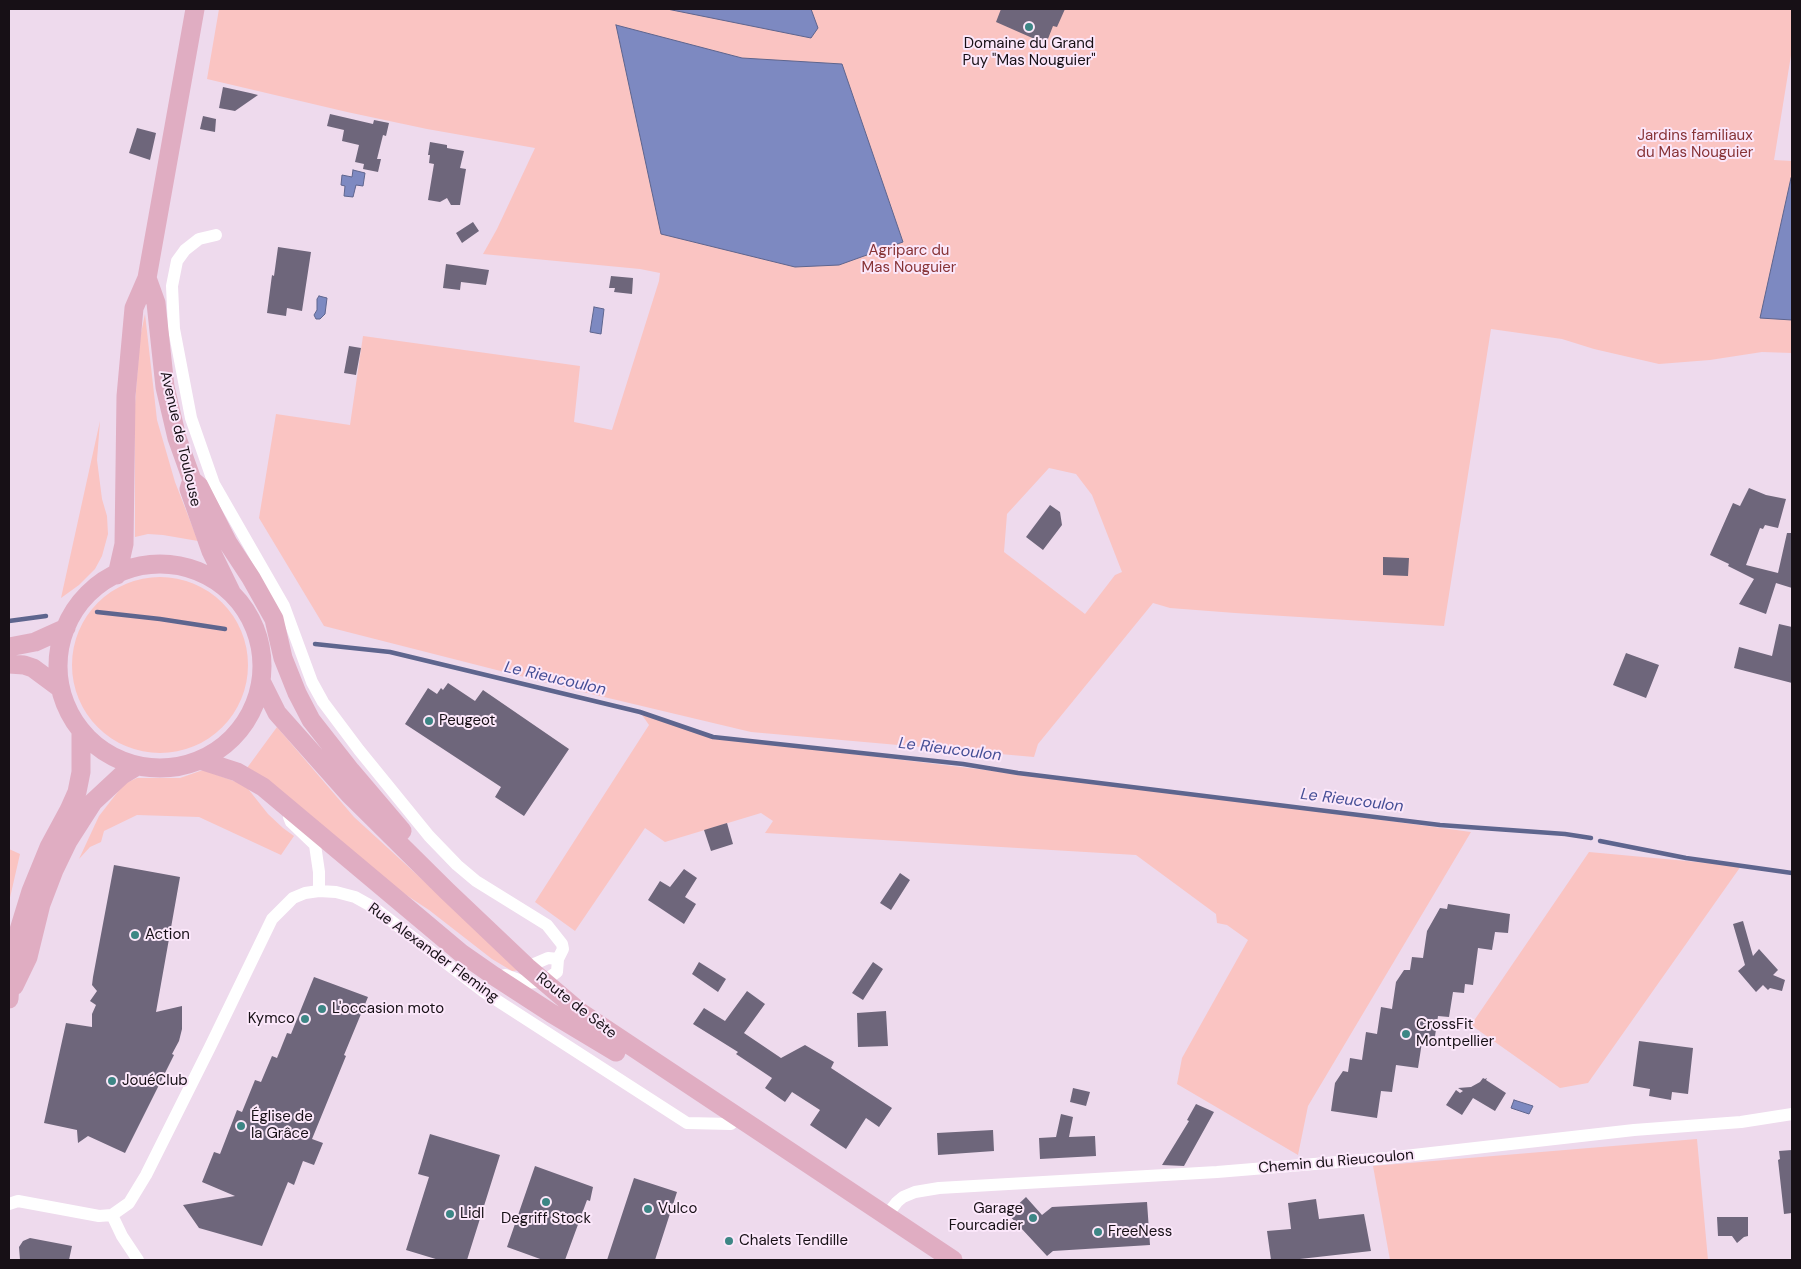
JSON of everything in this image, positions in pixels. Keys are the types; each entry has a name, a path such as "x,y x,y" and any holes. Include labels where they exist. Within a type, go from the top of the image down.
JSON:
{"main road":[{"name":"Avenue de Toulouse","path":"117,575 124,544 126,396 134,308 147,278 196,9"},
{"name":"Avenue de Toulouse","path":"147,278 156,304 165,387 177,438 192,480 189,489 211,550 232,594"},
{"path":"192,480 199,486 228,543 251,578 274,619 283,658 297,693 312,720 351,772 410,841 413,858"},
{"path":"151,565 169,565 186,568 211,578 232,594 251,620 261,649 261,681 252,709 236,734 213,753 200,760 166,767 136,766 106,754 92,744 81,732 68,711 60,688 58,657 66,628 86,596 101,584 117,575 134,568 151,565"},
{"path":"9,647 35,642 66,628"},
{"path":"9,664 24,664 33,668 60,688"},
{"name":"Route de Sète","path":"261,681 277,713 349,794 413,858 544,981 596,1024 953,1260"},
{"path":"9,996 15,942 31,891 77,792 80,772 81,732"},
{"name":"Route de Sète","path":"200,760 237,772 263,787 461,953 494,976 731,1124 937,1260"},
{"path":"9,996 28,957 42,904 54,870 68,841 93,802 122,775 136,766"}],"street":[{"path":"216,235 199,240 185,250 177,261 172,286 174,329 191,418 214,484 284,606 312,682 323,702 359,750 418,821 457,864 476,881 547,925 562,944 563,949 558,959 557,972 544,981 527,983 516,980 506,974 494,976"},
{"path":"286,807 291,822 315,845 319,872 319,891"},
{"name":"Rue Alexander Fleming","path":"112,1215 129,1203 146,1175 272,919 293,898 305,893 319,891 336,892 355,897 372,907 484,992 687,1123 731,1124"},
{"path":"528,967 548,958 558,959"},
{"name":"Chemin du Rieucoulon","path":"887,1215 903,1197 915,1192 939,1188 1217,1172 1377,1159 1634,1130 1740,1122 1792,1114"},
{"path":"12,1200 99,1216 112,1215 122,1236 138,1260"}],"green space":[{"name":"Agriparc du Mas Nouguier","path":"219,9 1792,9 1792,49 1774,160 1792,161 1792,353 1762,352 1710,360 1659,364 1594,349 1562,339 1491,329 1444,626 1170,608 1153,603 1038,744 1034,757 751,732 583,692 324,626 259,518 276,414 350,425 363,336 580,366 574,422 612,430 660,273 640,269 483,254 497,229 535,148 427,129 207,79","holes":["1049,468 1076,474 1092,495 1122,572 1115,575 1085,614 1004,552 1007,514"]},
{"path":"145,314 157,420 175,482 198,541 148,534 135,537 135,404 140,338"},
{"path":"100,421 97,460 102,499 107,516 108,534 102,556 95,569 79,585 61,598"},
{"path":"151,577 169,577 194,583 223,602 242,631 247,648 247,682 242,699 223,728 202,743 186,750 169,753 151,753 126,747 97,728 82,707 75,691 72,674 72,656 78,631 97,602 118,587 134,580"},
{"path":"640,712 713,737 1258,803 1471,832 1308,1106 1298,1155 1177,1084 1182,1058 1248,940 1227,925 1217,923 1216,914 1136,855 765,833 773,821 761,813 665,842 645,828 575,931 535,902 649,725"},
{"path":"277,727 354,817 521,970 512,971 492,959 429,910 388,883 308,813 247,768"},
{"path":"203,770 245,785 268,814 294,836 281,855 199,817 137,815 104,831 101,842 90,847 79,859 99,816 124,784 137,778 180,778"},
{"path":"9,849 20,854 9,902"},
{"path":"1589,852 1741,866 1588,1083 1560,1088 1471,1025"},
{"path":"1697,1139 1708,1260 1390,1260 1373,1166"}],"water":[{"path":"667,9 811,9 818,28 811,38"},
{"path":"616,25 742,58 842,64 903,242 839,265 795,267 661,234"},
{"path":"353,170 365,173 363,186 356,185 353,197 344,196 345,186 341,185 342,175 352,177"},
{"path":"1791,178 1792,320 1760,318"},
{"path":"319,296 327,298 325,314 320,319 316,319 314,315 317,310 317,299"},
{"path":"594,307 604,309 601,334 590,332"},
{"path":"1514,1100 1533,1106 1529,1114 1511,1108"}],"building":[{"name":"Domaine du Grand Puy \"Mas Nouguier\"","path":"1001,9 1065,9 1057,27 1053,26 1046,44 996,22"},
{"path":"223,87 258,95 235,111 219,108"},
{"path":"330,114 373,124 374,120 389,123 386,136 383,135 377,159 381,159 378,172 363,169 364,164 355,162 359,145 342,141 344,130 327,126"},
{"path":"203,116 216,119 215,132 200,129"},
{"path":"137,128 156,133 150,160 129,153"},
{"path":"430,142 464,151 460,168 466,169 460,205 451,205 447,198 440,202 428,200 434,164 429,163"},
{"path":"473,222 479,231 462,243 456,233"},
{"path":"278,247 311,252 302,311 287,308 286,316 267,313"},
{"path":"446,264 489,270 486,285 461,282 460,290 443,288"},
{"path":"611,276 633,278 632,294 614,292 615,288 609,288"},
{"path":"349,346 361,348 356,375 344,373"},
{"path":"1749,488 1766,495 1786,499 1778,528 1765,525 1763,529 1760,528 1746,565 1778,573 1787,533 1792,533 1792,588 1776,583 1766,614 1739,604 1754,579 1710,555 1733,503 1740,506"},
{"path":"1050,505 1060,512 1062,525 1043,550 1026,537"},
{"path":"1383,557 1409,558 1408,576 1383,575"},
{"path":"1779,624 1792,627 1792,683 1734,668 1739,647 1772,656"},
{"path":"1626,653 1659,665 1646,698 1613,685"},
{"path":"448,683 475,701 483,690 569,749 524,816 495,797 501,787 405,724 428,688 437,694"},
{"path":"727,823 733,844 711,851 704,830"},
{"path":"114,865 180,877 156,1012 182,1006 182,1029 179,1041 172,1054 174,1055 125,1153 88,1136 78,1143 77,1130 44,1123 66,1023 92,1027 92,1014 96,1005 90,1001 97,991 92,985 93,977"},
{"path":"684,869 697,878 685,897 696,904 684,924 648,900 660,881 670,887"},
{"path":"900,873 910,880 891,910 880,903"},
{"path":"1448,904 1510,914 1508,933 1495,932 1492,950 1478,948 1473,985 1465,984 1464,993 1453,992 1449,1017 1438,1016 1434,1043 1422,1042 1418,1068 1396,1065 1392,1092 1381,1091 1377,1118 1331,1111 1335,1083 1343,1071 1348,1072 1350,1058 1362,1060 1366,1032 1377,1034 1381,1007 1392,1009 1396,982 1404,970 1410,970 1412,957 1423,958 1427,931 1440,908 1447,909"},
{"path":"1743,921 1753,956 1759,949 1778,970 1773,975 1785,980 1782,991 1770,988 1768,990 1763,985 1756,992 1738,971 1745,965 1733,924"},
{"path":"699,962 726,979 718,992 692,974"},
{"path":"873,962 883,969 863,1000 852,993"},
{"path":"314,977 368,997 312,1139 323,1143 314,1165 303,1161 294,1185 288,1182 262,1246 199,1228 183,1205 235,1196 202,1182 214,1152 220,1154 237,1110 242,1112 255,1080 261,1082 272,1056 277,1058 287,1033 291,1034"},
{"path":"747,991 765,1004 744,1033 781,1058 805,1045 834,1062 831,1068 892,1108 879,1127 866,1118 846,1149 810,1125 820,1110 792,1092 785,1102 765,1088 772,1078 736,1054 738,1052 693,1024 704,1008 725,1021"},
{"path":"886,1011 888,1046 858,1047 857,1013"},
{"path":"1639,1041 1693,1048 1688,1094 1672,1092 1671,1100 1649,1096 1650,1089 1633,1086"},
{"path":"1483,1078 1487,1078 1486,1080 1506,1093 1495,1111 1473,1098 1462,1115 1446,1105 1456,1090 1460,1093 1463,1091 1458,1088 1471,1087"},
{"path":"1073,1088 1090,1092 1086,1106 1070,1102"},
{"path":"1196,1104 1214,1112 1184,1166 1162,1165 1189,1121 1187,1120"},
{"path":"1061,1114 1073,1117 1069,1137 1095,1136 1096,1156 1040,1159 1039,1138 1056,1137"},
{"path":"993,1130 994,1151 938,1155 937,1133"},
{"name":"Lidl","path":"430,1134 500,1155 467,1260 439,1260 406,1250 429,1177 418,1174"},
{"path":"1792,1150 1792,1213 1784,1214 1778,1160 1780,1159 1779,1151"},
{"path":"535,1166 593,1187 590,1201 587,1200 565,1260 543,1260 507,1247"},
{"name":"Vulco","path":"634,1178 677,1192 655,1260 607,1260"},
{"path":"1026,1197 1042,1215 1052,1207 1147,1202 1150,1245 1053,1251 1047,1256 1008,1214"},
{"path":"1316,1199 1319,1219 1364,1214 1371,1251 1291,1260 1271,1260 1267,1231 1291,1229 1288,1203"},
{"path":"1717,1217 1748,1217 1748,1236 1737,1243 1732,1236 1718,1236"},
{"path":"30,1238 72,1246 69,1260 20,1260 19,1247 23,1241"}],"waterway":[{"name":"Le Rieucoulon","path":"97,612 225,629"},
{"name":"Le Rieucoulon","path":"9,621 46,616"},
{"name":"Le Rieucoulon","path":"315,644 390,652 640,712 713,737 963,764 1018,773 1440,825 1565,834 1591,838"},
{"name":"Le Rieucoulon","path":"1600,841 1686,858 1792,873"}],"place":[{"name":"Domaine du Grand Puy \"Mas Nouguier\"","path":"1029,27"},
{"name":"Peugeot","path":"429,721"},
{"name":"Action","path":"135,935"},
{"name":"L'occasion moto","path":"322,1009"},
{"name":"Kymco","path":"305,1019"},
{"name":"CrossFit Montpellier","path":"1406,1034"},
{"name":"JouéClub","path":"112,1081"},
{"name":"Église de la Grâce","path":"241,1126"},
{"name":"Degriff Stock","path":"546,1202"},
{"name":"Vulco","path":"648,1209"},
{"name":"Lidl","path":"450,1214"},
{"name":"Garage Fourcadier","path":"1033,1218"},
{"name":"FreeNess","path":"1098,1232"},
{"name":"Chalets Tendille","path":"729,1241"}],"park label":[{"name":"Jardins familiaux du Mas Nouguier","path":"1695,144"}]}
